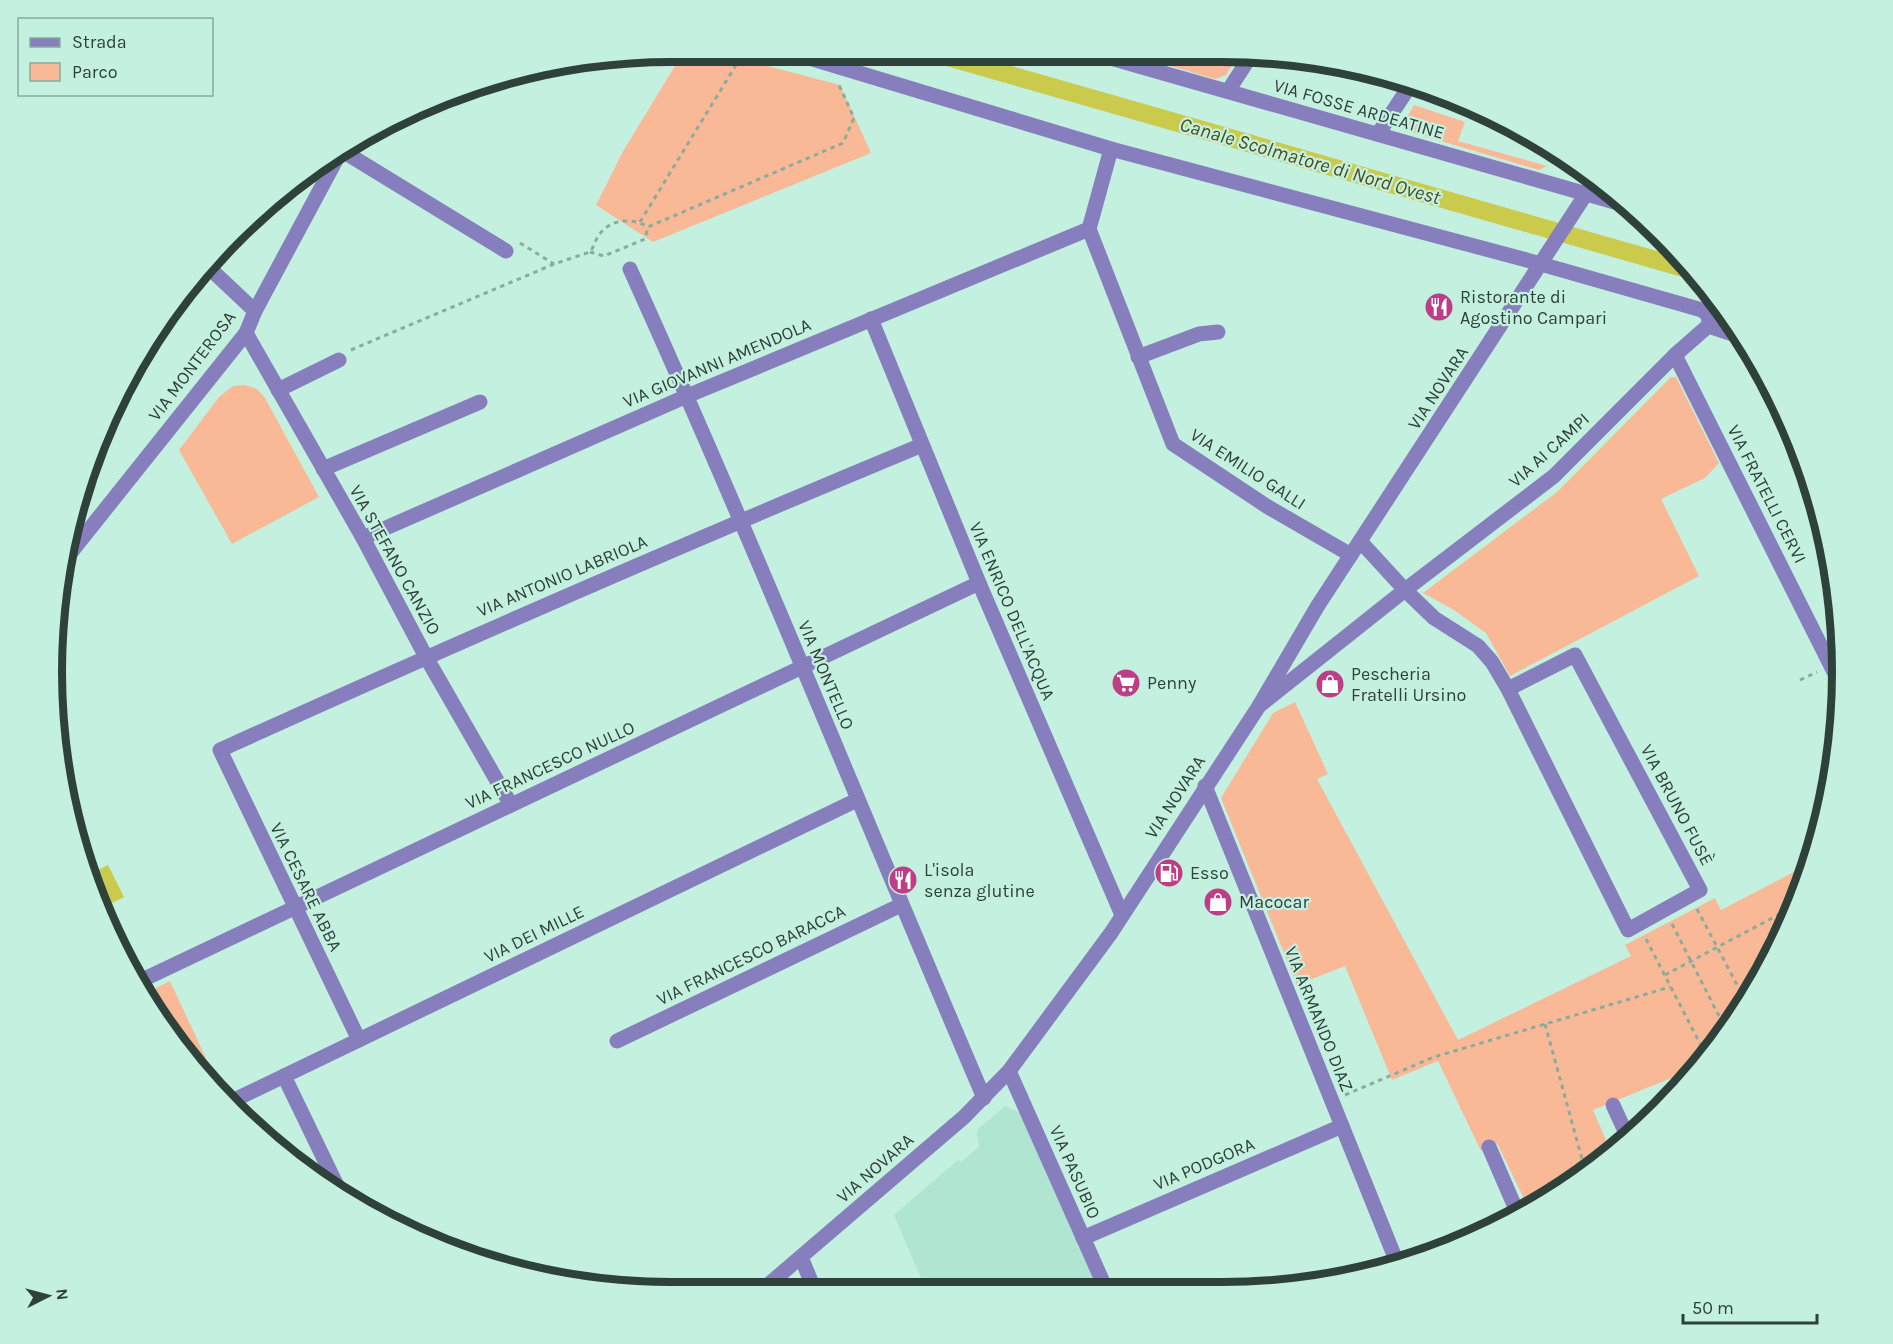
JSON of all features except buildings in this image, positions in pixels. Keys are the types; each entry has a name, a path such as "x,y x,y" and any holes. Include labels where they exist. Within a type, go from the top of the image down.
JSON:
{"street":[{"path":"822,62 1111,149 1543,262 1702,310 1708,321 1727,330"},
{"name":"VIA FOSSE ARDEATINE","path":"1125,62 1378,134 1583,199 1613,204"},
{"path":"1228,91 1246,63"},
{"path":"1378,134 1407,91"},
{"path":"1089,229 1111,149"},
{"path":"350,153 506,251"},
{"name":"VIA MONTEROSA","path":"74,548 246,333 255,311 334,164"},
{"name":"VIA NOVARA","path":"772,1282 984,1098 1009,1071 1122,915 1259,706 1317,607 1591,186"},
{"name":"VIA GIOVANNI AMENDOLA","path":"363,538 687,396 1089,229"},
{"name":"VIA EMILIO GALLI","path":"1089,229 1173,444 1268,507 1352,555"},
{"name":"VIA MONTELLO","path":"630,269 741,520 801,668 984,1098"},
{"path":"212,270 255,311"},
{"path":"1708,321 1719,319"},
{"name":"VIA ENRICO DELL'ACQUA","path":"871,320 979,584 1122,915"},
{"name":"VIA AI CAMPI","path":"1259,706 1554,476 1708,321"},
{"path":"1138,357 1198,334 1218,332"},
{"name":"VIA STEFANO CANZIO","path":"246,333 511,805"},
{"name":"VIA FRATELLI CERVI","path":"1675,355 1832,668"},
{"path":"278,390 339,360"},
{"path":"323,469 480,402"},
{"name":"VIA ANTONIO LABRIOLA","path":"220,750 426,657 741,520 922,445"},
{"path":"1360,542 1434,618 1478,646 1492,662 1508,689 1628,930 1691,896"},
{"name":"VIA FRANCESCO NULLO","path":"144,979 979,584"},
{"name":"VIA BRUNO FUSÈ","path":"1508,689 1575,655 1700,890 1691,896"},
{"name":"VIA CESARE ABBA","path":"220,750 359,1040"},
{"name":"VIA ARMANDO DIAZ","path":"1205,786 1395,1257"},
{"name":"VIA DEI MILLE","path":"235,1099 857,800"},
{"name":"VIA FRANCESCO BARACCA","path":"617,1041 901,905"},
{"name":"VIA PASUBIO","path":"1009,1071 1103,1282"},
{"path":"284,1076 335,1181"},
{"path":"1613,1105 1625,1130"},
{"name":"VIA PODGORA","path":"1083,1238 1342,1126"},
{"path":"1489,1147 1515,1207"},
{"path":"801,1257 811,1282"}],"path":[{"path":"640,222 738,62"},
{"path":"590,252 598,235 616,222 628,220 648,226 843,142 854,118 835,75 838,67"},
{"path":"339,360 343,354 554,264 590,252 604,256 645,239 648,226"},
{"path":"506,251 516,241 554,264"},
{"path":"1800,680 1821,670"},
{"path":"1691,896 1740,993"},
{"path":"1665,910 1722,1021"},
{"path":"1665,975 1782,913"},
{"path":"1638,924 1702,1048"},
{"path":"1331,1101 1434,1058 1671,987"},
{"path":"1545,1024 1582,1164"}],"shaded area":[{"path":"108,865 124,897 112,903 96,871"},
{"path":"1005,1106 1018,1112 1021,1111 1096,1282 923,1282 894,1215 958,1160 961,1162 979,1147 977,1130"}],"green space":[{"path":"677,62 753,62 840,85 871,153 653,242 596,205 622,153"},
{"path":"1157,62 1233,62 1226,75 1215,79"},
{"path":"1414,105 1465,122 1458,141 1547,166 1539,170 1414,133 1407,126 1407,117"},
{"path":"1671,377 1676,377 1719,463 1705,478 1661,499 1699,576 1510,676 1486,633 1454,610 1423,593 1557,492"},
{"path":"245,385 257,389 265,398 319,497 232,544 179,450 219,397 233,386"},
{"path":"1295,702 1328,774 1317,779 1458,1040 1631,956 1625,945 1715,898 1721,910 1798,870 1769,942 1750,977 1729,1011 1681,1074 1593,1110 1608,1144 1560,1180 1525,1201 1497,1143 1481,1151 1438,1061 1392,1080 1345,966 1297,985 1221,798 1273,713"},
{"path":"170,981 215,1077 188,1044 151,990"}],"waterway":[{"name":"Canale Scolmatore di Nord Ovest","path":"965,62 1677,266"}],"place":[{"name":"Ristorante di Agostino Campari","path":"1439,307"},
{"name":"Penny","path":"1126,683"},
{"name":"Pescheria Fratelli Ursino","path":"1330,684"},
{"name":"Esso","path":"1169,873"},
{"name":"L'isola senza glutine","path":"903,880"},
{"name":"Macocar","path":"1218,902"}]}
